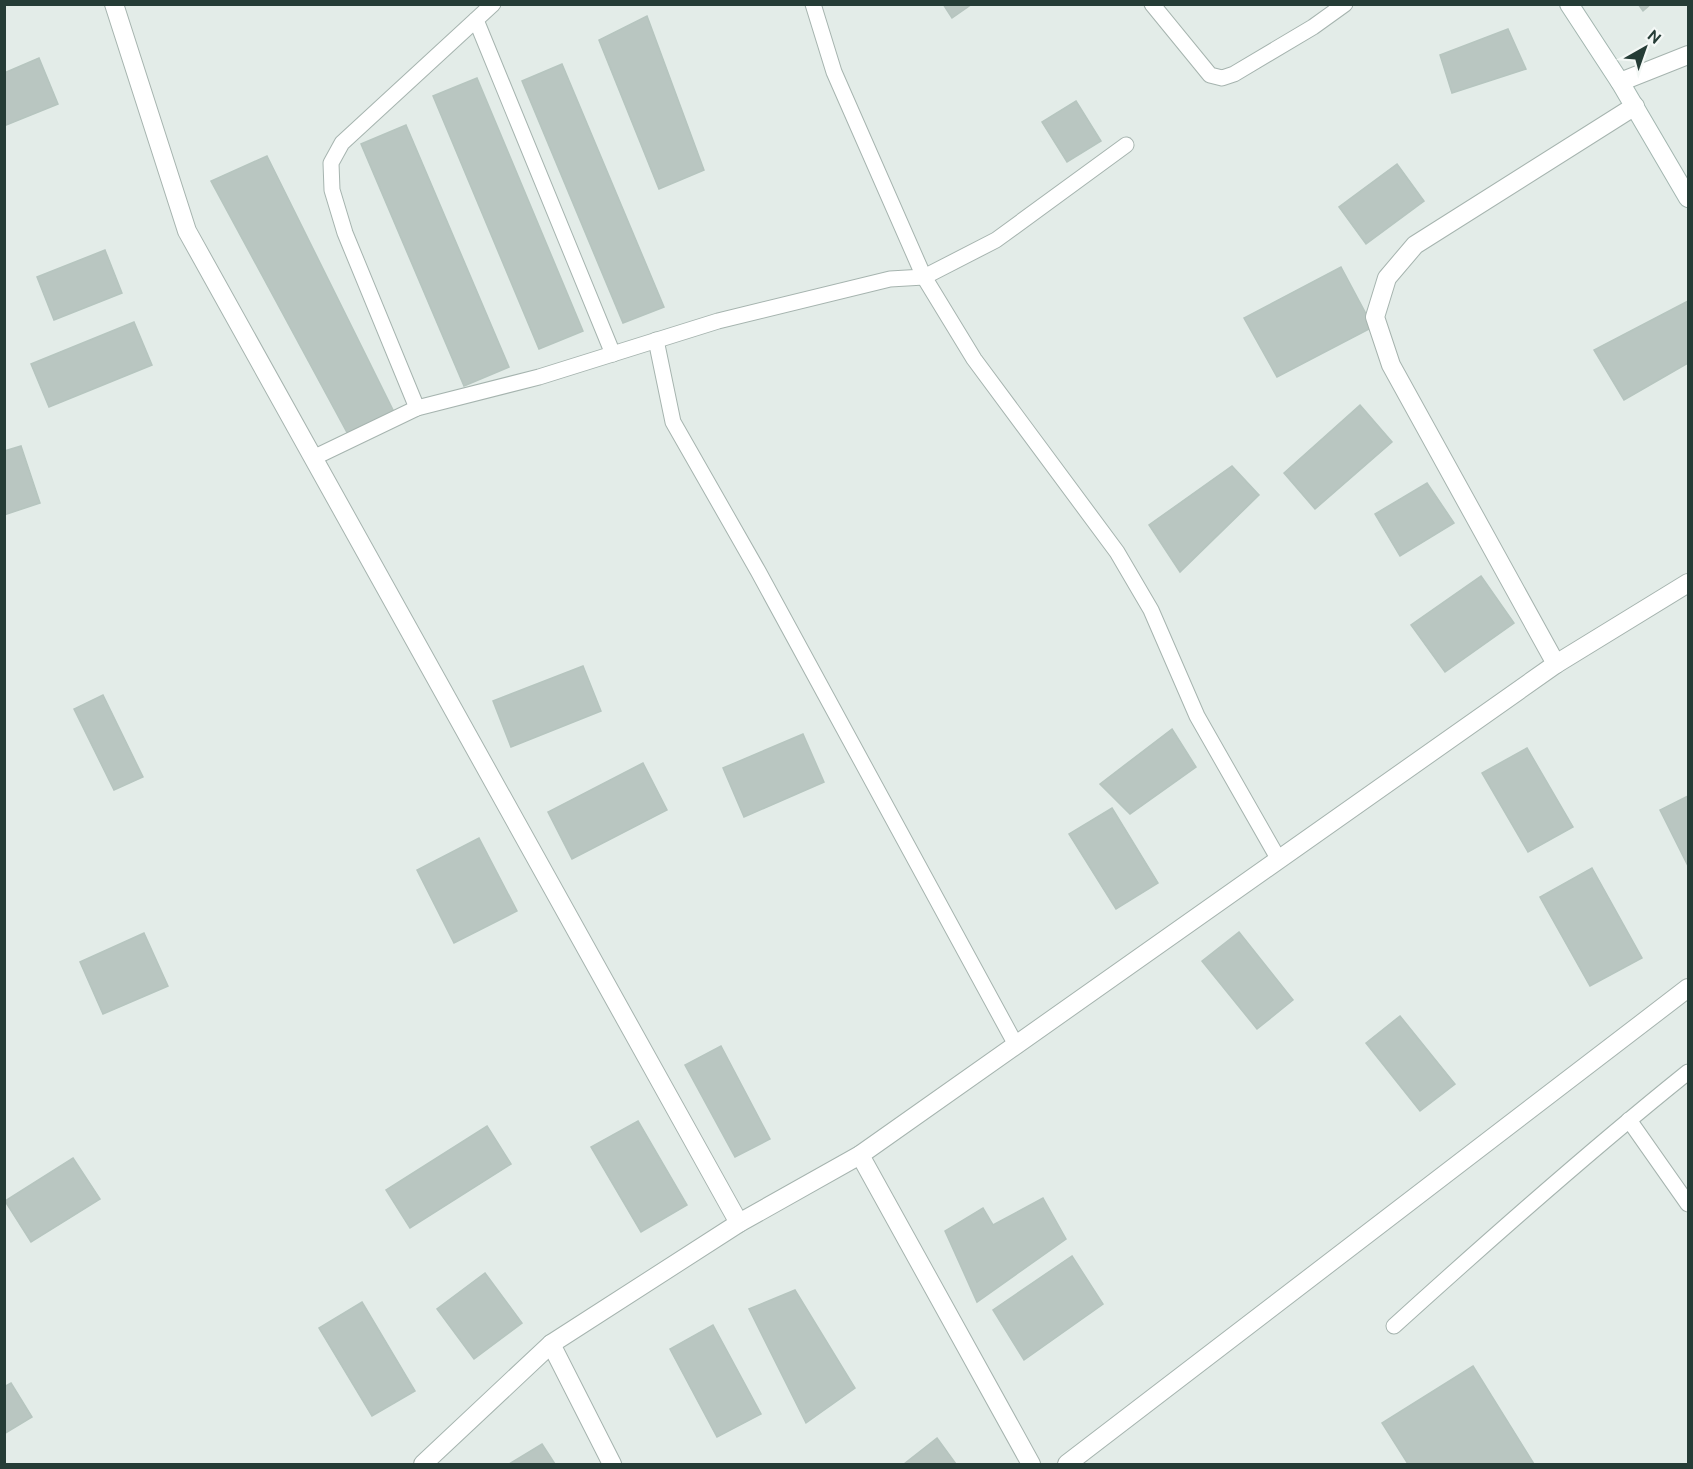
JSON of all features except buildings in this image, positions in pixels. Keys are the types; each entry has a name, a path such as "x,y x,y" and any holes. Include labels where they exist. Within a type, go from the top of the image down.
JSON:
{"street":[{"path":"114,4 187,231 739,1223"},
{"path":"1569,4 1635,106 1689,198"},
{"path":"1620,82 1689,55"},
{"path":"1556,664 1391,365 1375,317 1388,278 1415,245 1635,106"},
{"path":"423,1464 551,1344 739,1223 860,1155 1556,664 1689,584"},
{"path":"1066,1464 1689,988"},
{"path":"860,1155 1031,1464"},
{"path":"551,1344 612,1464"}],"lane":[{"path":"417,408 345,233 332,190 331,163 342,142 493,4"},
{"path":"813,4 834,72 924,277 974,359 1117,552 1151,610 1197,716 1279,860"},
{"path":"1152,4 1210,75 1222,78 1234,74 1312,27 1345,4"},
{"path":"476,20 613,354"},
{"path":"313,458 417,408 539,377 718,321 890,279 924,277 996,240 1126,145"},
{"path":"656,340 673,422 758,572 1016,1045"},
{"path":"1394,1326 1476,1251 1629,1120 1689,1072"},
{"path":"1629,1120 1689,1204"}]}
